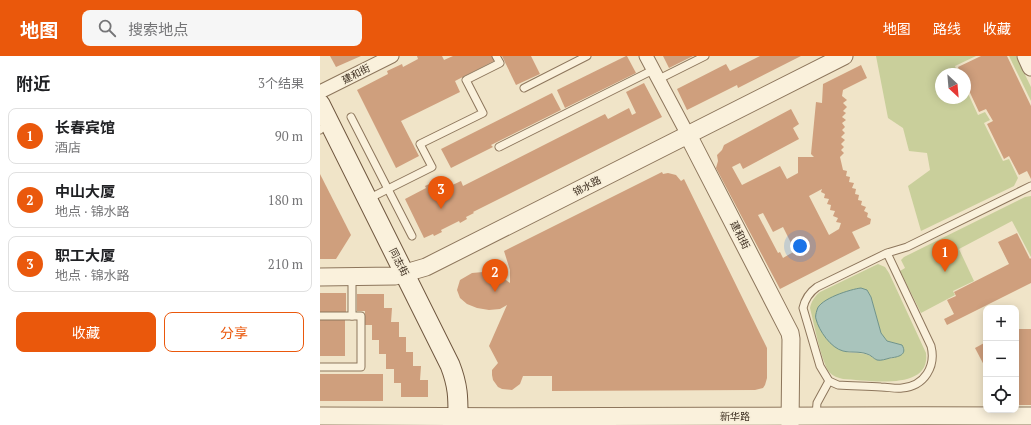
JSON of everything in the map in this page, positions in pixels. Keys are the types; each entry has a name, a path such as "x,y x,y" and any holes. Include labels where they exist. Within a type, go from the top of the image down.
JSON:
{"main road":[{"name":"同志街","path":"320,104 368,199 441,369 448,393 453,421"},
{"name":"同志街","path":"320,129 400,275"}],"street":[{"name":"建和街","path":"320,92 392,56"},
{"name":"建和街","path":"646,56 790,333 790,420"},
{"name":"锦水路","path":"320,277 400,275 426,267 844,56"},
{"path":"1026,56 1031,67"},
{"name":"新华路","path":"320,416 453,421 790,420 816,415 891,420 996,420 1031,416"}],"lane":[{"path":"368,199 432,167 420,144 483,113 466,80 500,63 496,56"},
{"path":"524,88 587,56"},
{"path":"499,147 656,74 705,56"},
{"path":"352,117 412,236"},
{"path":"887,253 931,346 932,362 930,370 924,378 903,388 838,385 829,381 820,366 803,308 812,291 887,253 907,247 1031,186"},
{"path":"352,277 352,316"},
{"path":"320,316 361,316 361,367 320,367"},
{"path":"816,415 817,403 829,381"}],"green space":[{"path":"876,56 976,56 955,66 956,68 935,68 935,104 971,104 971,100 978,115 985,112 990,120 984,123 1003,161 1009,159 1018,178 1014,186 921,231 908,186 930,170 927,153 909,151 903,128 888,118"},
{"path":"1009,56 1016,56 1031,87 1031,101"},
{"path":"1031,196 1031,257 1012,221 959,249 974,281 953,291 955,295 921,313 900,271 905,268 901,260 904,257 1025,197"},
{"path":"878,264 885,267 926,353 925,365 919,374 908,379 895,381 843,379 832,375 823,359 810,308 816,295","holes":["867,290 871,297 881,333 887,341 902,345 894,358 876,360 868,355 838,349 826,338 816,318"]}],"water":[{"path":"861,288 867,290 871,297 881,333 887,341 902,345 904,348 901,355 879,360 864,353 843,351 830,343 823,334 816,318 816,312 819,306 829,298 836,295"}],"building":[{"path":"330,56 361,56 336,67"},
{"path":"417,56 442,56 444,60 453,56 492,56 494,61 455,81 460,92 401,121 419,156 396,168 357,90 388,74 387,71 402,64 403,67 418,59"},
{"path":"502,56 531,56 540,74 516,85"},
{"path":"626,56 636,73 565,108 557,90"},
{"path":"663,56 693,56 669,68"},
{"path":"760,56 801,56 738,88 737,85 687,110 677,89 726,64 730,71"},
{"path":"981,56 1007,56 1031,106 1031,179 1027,171 1019,175 1009,156 1004,159 987,124 993,121 986,109 979,112 971,95 971,68 958,67"},
{"path":"861,65 867,78 843,90 842,96 847,100 843,103 847,107 843,111 846,113 842,117 846,120 842,123 845,127 842,130 845,133 841,137 845,140 841,144 844,147 841,150 844,153 840,157 843,170 847,171 846,176 850,177 849,182 854,183 852,188 856,189 855,194 859,195 858,200 862,201 861,205 866,207 864,211 868,213 867,217 871,219 870,224 852,232 860,248 780,289 716,168 718,161 717,155 722,150 724,145 791,109 799,124 793,128 799,139 743,169 740,163 732,167 742,185 780,166 787,179 798,173 798,157 814,157 811,154 816,102 822,103 823,84","holes":["822,189 821,192 825,194 824,198 829,199 827,204 831,205 830,210 835,211 833,216 838,218 836,222 841,223 839,229 829,235 809,196","763,213 773,232 783,227 795,251 783,258 780,252 778,253 758,215"]},
{"path":"644,83 662,117 473,212 474,213 466,217 467,219 460,223 459,221 441,230 442,232 434,236 433,234 424,238 405,199 426,188 425,186 442,178 446,188 461,181 463,186 605,114 608,119 629,108 632,115 636,113 626,92"},
{"path":"552,93 561,110 491,145 493,147 451,168 441,149"},
{"path":"662,172 663,174 668,173 676,175 681,181 684,179 767,348 767,378 763,388 755,390 552,391 552,376 523,376 520,384 512,390 498,387 493,380 492,370 498,363 489,346 507,305 500,309 489,310 477,308 467,304 460,298 457,290 460,280 472,273 483,272 499,275 510,283 510,270 504,251"},
{"path":"320,174 351,235 336,259 320,259"},
{"path":"1017,233 1030,259 1031,258 1031,283 987,305 983,305 983,307 947,325 944,319 954,314 947,300 956,296 954,292 1009,264 998,242"},
{"path":"320,293 346,293 346,312 320,312"},
{"path":"357,294 384,294 384,308 392,308 391,322 399,322 399,337 406,337 406,352 413,352 413,366 421,366 420,380 428,380 428,397 401,397 401,383 394,383 394,369 386,369 386,354 379,354 379,340 372,340 372,325 365,325 365,311 357,311"},
{"path":"320,320 345,320 345,356 320,356"},
{"path":"1019,329 1031,329 1031,405 1019,405"},
{"path":"983,344 983,363 975,348"},
{"path":"320,374 383,374 383,401 320,401"}],"place":[{"name":"职工大厦","path":"441,209"},
{"name":"长春宾馆","path":"945,272"},
{"name":"中山大厦","path":"495,292"}]}
